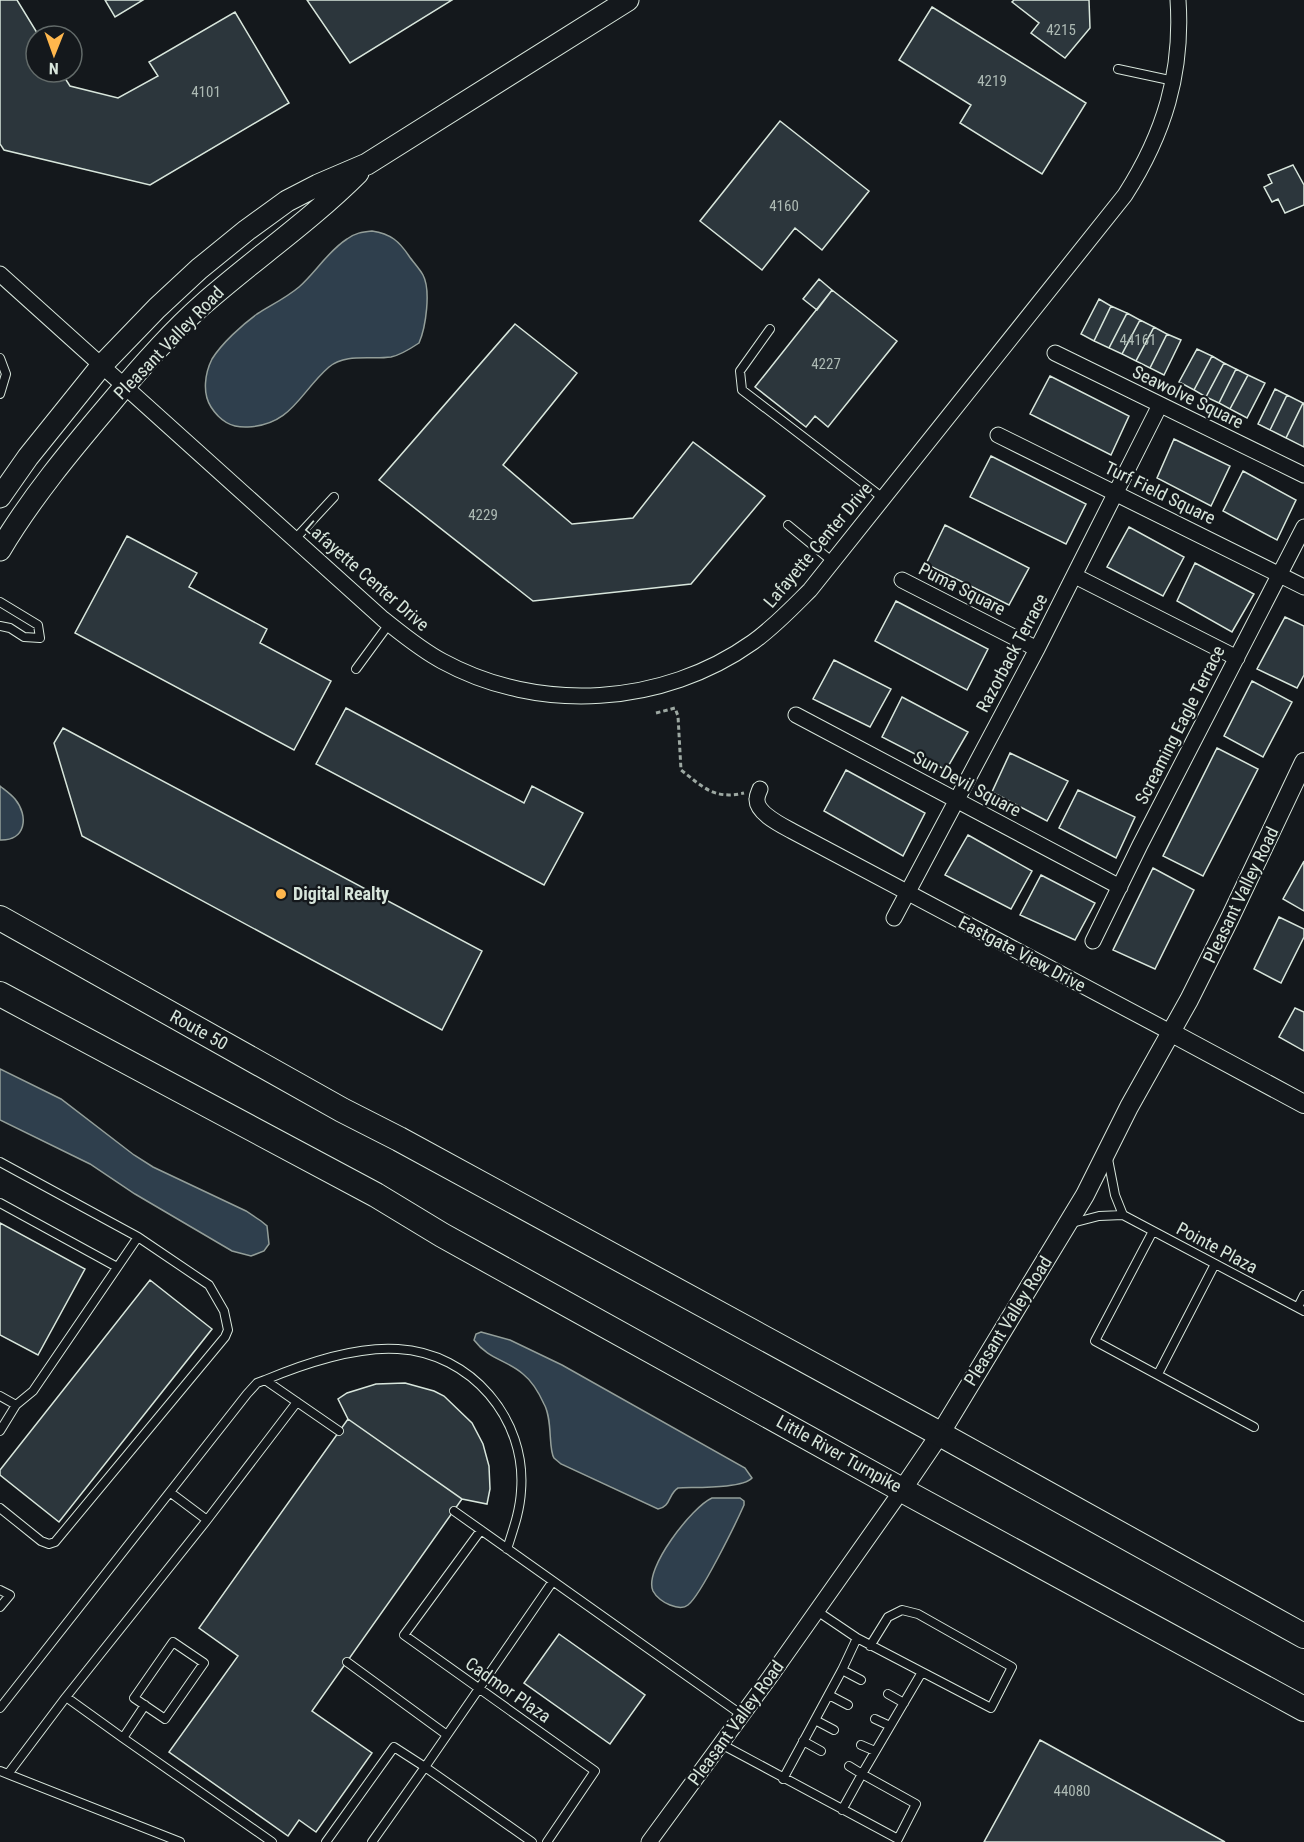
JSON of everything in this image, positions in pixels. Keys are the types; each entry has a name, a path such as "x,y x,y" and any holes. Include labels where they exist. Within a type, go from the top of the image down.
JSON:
{"highway":[{"name":"Route 50","path":"0,918 342,1110 940,1434"},
{"name":"Little River Turnpike","path":"0,994 376,1195 442,1235 902,1490 1304,1709"},
{"path":"940,1434 1304,1636"}],"main road":[{"name":"Pleasant Valley Road","path":"0,497 102,365 157,308 199,269 247,230 287,201 367,164 628,0"},
{"name":"Pleasant Valley Road","path":"0,550 54,472 125,386 199,308 239,272 336,195 367,164"}],"street":[{"name":"Lafayette Center Drive","path":"0,274 389,624 417,646 442,661 495,684 538,693 568,696 628,693 657,687 700,672 727,659 752,643 810,590 1125,195 1143,167 1168,105 1174,81 1179,38 1179,0"},
{"name":"Seawolve Square","path":"1055,353 1304,475"},
{"name":"Razorback Terrace","path":"894,918 1075,576 1160,405"},
{"name":"Turf Field Square","path":"998,435 1304,587"},
{"name":"Screaming Eagle Terrace","path":"1093,941 1304,527"},
{"path":"1075,576 1237,658"},
{"name":"Puma Square","path":"902,580 1037,649"},
{"name":"Sun Devil Square","path":"796,715 1120,888"},
{"name":"Pleasant Valley Road","path":"649,1842 817,1611 940,1434 1067,1225 1172,1033 1304,762"},
{"name":"Eastgate View Drive","path":"760,789 757,799 759,807 773,820 814,844 1304,1104"}],"lane":[{"path":"1118,69 1174,81"},
{"path":"770,329 740,370 742,390 884,498"},
{"path":"0,358 6,374 0,394"},
{"path":"295,539 334,497"},
{"path":"788,525 833,562"},
{"path":"0,602 38,625 40,638 24,637 10,628 0,626"},
{"path":"356,669 389,624"},
{"path":"1067,1225 1099,1216 1123,1215 1114,1195 1107,1152"},
{"path":"0,1162 138,1237 209,1285 224,1311 228,1330 225,1337 55,1542 49,1544 41,1541 0,1508"},
{"path":"0,1203 117,1267"},
{"name":"Pointe Plaza","path":"1123,1215 1301,1309 1304,1295"},
{"path":"1153,1231 1095,1341 1254,1427"},
{"path":"0,1431 16,1405 33,1391 138,1237"},
{"path":"1158,1374 1215,1264"},
{"path":"0,1708 247,1394 257,1383 288,1370 381,1348 424,1352 463,1370 488,1393 500,1408 506,1417 516,1444 522,1489 519,1510 507,1549"},
{"path":"266,1380 339,1431"},
{"path":"0,1396 16,1405"},
{"path":"9,1774 66,1697 207,1520 297,1402"},
{"path":"171,1493 207,1520"},
{"path":"454,1511 742,1715"},
{"name":"Cadmor Plaza","path":"481,1530 404,1635 596,1771 547,1842"},
{"path":"372,1842 553,1581"},
{"path":"0,1590 9,1595 0,1607"},
{"path":"817,1611 870,1646 992,1708 1012,1667 918,1614 902,1610 888,1617 870,1646"},
{"path":"783,1779 857,1638"},
{"path":"173,1642 204,1663 165,1719 145,1705 134,1698 173,1642"},
{"path":"347,1662 447,1735"},
{"path":"842,1670 861,1680"},
{"path":"842,1810 922,1672"},
{"path":"888,1694 904,1703"},
{"path":"829,1695 848,1705"},
{"path":"66,1697 272,1842"},
{"path":"123,1738 145,1705"},
{"path":"875,1719 890,1726"},
{"path":"815,1720 834,1730"},
{"path":"803,1741 821,1751"},
{"path":"721,1744 897,1839 916,1804 849,1766"},
{"path":"861,1744 875,1751"},
{"path":"326,1842 394,1747 532,1842"},
{"path":"0,1771 180,1842"}],"path":[{"path":"656,713 675,708 678,716 681,770 699,784 720,796 731,796 760,789"}],"water":[{"path":"372,231 389,236 398,242 423,275 427,290 427,309 419,343 391,357 351,358 336,363 319,377 285,414 263,425 242,427 222,420 211,407 206,396 208,370 216,353 251,318 299,287 340,244 356,234"},
{"path":"0,786 15,799 23,820 20,832 9,839 0,840"},
{"path":"0,1069 61,1099 153,1167 246,1211 267,1226 269,1244 264,1251 251,1256 232,1251 135,1194 90,1164 0,1120"},
{"path":"481,1332 510,1340 562,1365 745,1468 752,1478 747,1482 728,1486 678,1488 665,1506 658,1509 561,1464 552,1454 549,1418 538,1392 523,1374 479,1346 474,1340 476,1334"},
{"path":"712,1498 740,1498 744,1501 744,1505 718,1558 694,1599 684,1607 668,1604 658,1598 653,1591 652,1581 655,1568 682,1525"}],"building":[{"path":"0,0 17,0 32,24 24,24 24,84 69,84 118,98 158,76 149,62 235,12 289,103 150,185 4,150 0,144"},
{"path":"105,0 143,0 115,17"},
{"path":"307,0 452,0 350,63"},
{"path":"1014,0 1089,0 1090,28 1065,58 1031,33 1039,23 1012,2"},
{"path":"932,7 1086,103 1042,174 960,123 971,105 899,60"},
{"path":"780,121 869,191 822,250 795,228 762,270 700,221"},
{"path":"1293,165 1304,185 1304,205 1285,213 1278,199 1272,202 1264,187 1272,183 1268,175"},
{"path":"819,279 832,290 817,310 803,299"},
{"path":"832,290 897,341 828,427 815,416 806,427 755,387"},
{"path":"1099,299 1111,306 1094,341 1081,334"},
{"path":"1111,306 1127,313 1109,348 1094,341"},
{"path":"1127,313 1140,320 1122,354 1109,348"},
{"path":"1140,320 1154,327 1136,361 1122,354"},
{"path":"515,324 577,373 503,465 572,524 633,518 693,442 765,496 691,584 533,601 379,480"},
{"path":"1154,327 1167,334 1150,368 1136,361"},
{"path":"1167,334 1181,340 1164,375 1150,368"},
{"path":"1197,349 1212,356 1194,390 1179,382"},
{"path":"1212,356 1224,363 1206,397 1194,390"},
{"path":"1224,363 1236,369 1219,403 1206,397"},
{"path":"1236,369 1248,375 1230,409 1219,403"},
{"path":"1248,375 1265,383 1247,418 1230,409"},
{"path":"1050,376 1129,416 1111,455 1030,414"},
{"path":"1275,389 1287,395 1270,430 1258,424"},
{"path":"1287,395 1303,403 1286,438 1270,430"},
{"path":"1304,403 1304,447 1286,438"},
{"path":"1174,439 1230,466 1211,506 1157,478"},
{"path":"991,456 1086,504 1066,544 970,497"},
{"path":"1243,471 1296,500 1277,540 1223,511"},
{"path":"945,525 1029,568 1009,605 926,564"},
{"path":"1129,527 1184,557 1163,596 1107,567"},
{"path":"127,536 197,573 189,587 267,629 260,643 331,681 294,750 75,633"},
{"path":"1195,563 1254,594 1232,632 1177,601"},
{"path":"896,601 988,649 967,690 875,641"},
{"path":"1285,617 1304,626 1304,675 1297,688 1257,669"},
{"path":"834,660 891,689 870,727 813,699"},
{"path":"1252,681 1292,702 1263,757 1224,736"},
{"path":"902,697 968,732 946,770 882,737"},
{"path":"346,708 524,803 532,786 583,813 544,885 316,764"},
{"name":"Digital Realty","path":"63,728 482,951 442,1030 82,836 54,743"},
{"path":"1217,748 1258,769 1203,876 1163,856"},
{"path":"1010,753 1068,781 1047,821 992,792"},
{"path":"846,770 925,813 903,856 824,811"},
{"path":"1078,790 1135,817 1116,858 1059,828"},
{"path":"968,835 1032,871 1011,909 945,875"},
{"path":"1304,861 1304,911 1283,899"},
{"path":"1153,868 1194,890 1155,969 1113,950"},
{"path":"1041,875 1095,903 1075,940 1020,915"},
{"path":"1279,917 1304,929 1304,937 1281,983 1254,969"},
{"path":"1295,1008 1304,1012 1304,1051 1279,1037"},
{"path":"0,1223 85,1269 38,1355 0,1335"},
{"path":"150,1280 212,1329 59,1522 0,1475 0,1470"},
{"path":"405,1383 444,1396 472,1423 483,1444 489,1466 490,1489 487,1504 462,1499 348,1419 338,1399 347,1393 376,1384"},
{"path":"348,1419 462,1499 312,1711 372,1753 316,1832 299,1820 288,1836 169,1752 238,1656 199,1628"},
{"path":"559,1634 645,1695 610,1744 524,1683"},
{"path":"1040,1740 1225,1842 984,1842"}],"place":[{"name":"Digital Realty","path":"281,894"}]}
